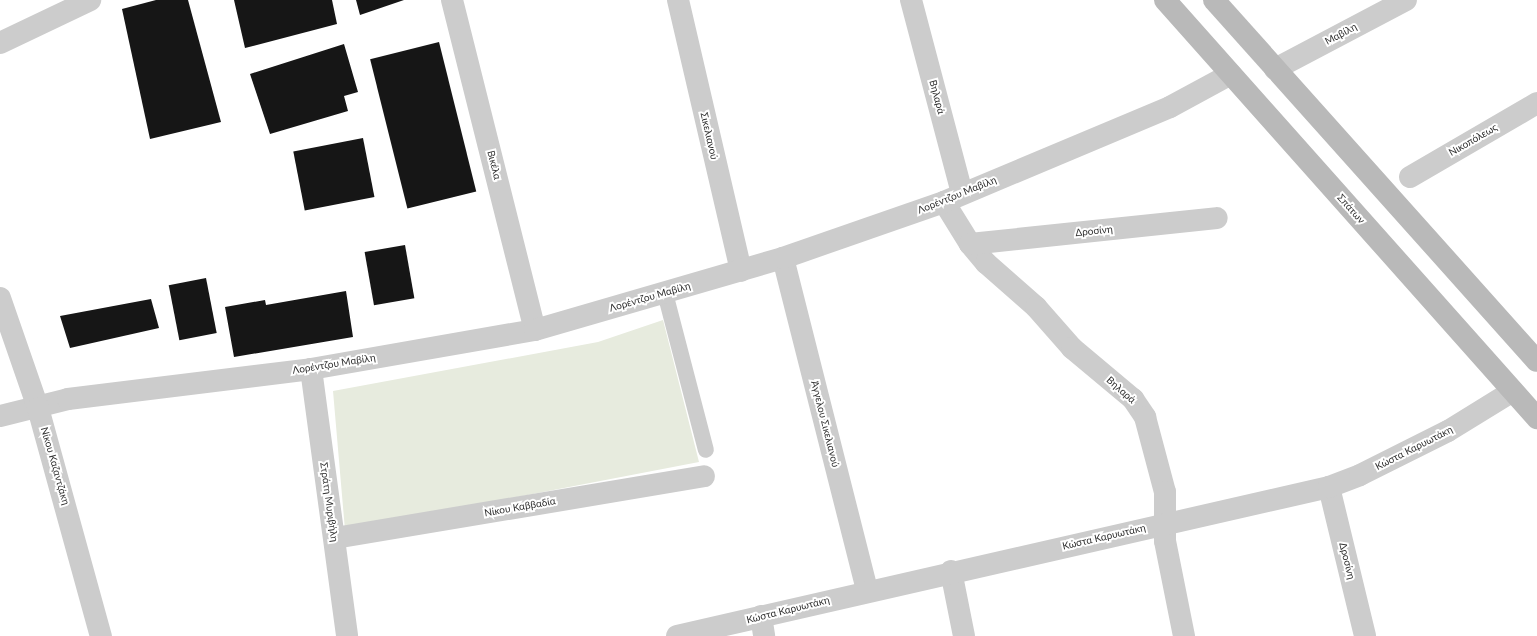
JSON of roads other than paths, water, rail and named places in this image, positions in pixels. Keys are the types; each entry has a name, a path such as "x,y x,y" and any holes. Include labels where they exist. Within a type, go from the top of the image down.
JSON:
{"main road":[{"name":"Σπάτων","path":"1165,0 1537,418"},
{"path":"1214,0 1537,361"}],"street":[{"path":"0,43 90,0"},
{"name":"Βικέλα","path":"452,0 535,330"},
{"name":"Σικελιανού","path":"678,0 741,271"},
{"name":"Βηλαρά","path":"911,0 953,197 970,244 986,263 1036,307 1072,348 1139,406 1145,417 1165,492 1165,523 1168,558 1184,636"},
{"name":"Μαβίλη","path":"1275,69 1406,0"},
{"name":"Λορέντζου Μαβίλη","path":"0,416 38,408 68,399 311,369 535,330 783,258 953,197 1170,107 1231,74"},
{"name":"Νικοπόλεως","path":"1410,177 1537,103"},
{"name":"Δροσίνη","path":"970,244 1218,218"},
{"name":"Άγγελου Σικελιανού","path":"783,258 867,591"},
{"name":"Νίκου Καζαντζάκη","path":"0,298 38,408 101,636"},
{"name":"Στράτη Μυριβήλη","path":"311,369 335,538 347,636"},
{"name":"Κώστα Καρυωτάκη","path":"676,636 763,626 867,591 1329,487 1360,475 1448,431 1513,391"},
{"name":"Νίκου Καββαδία","path":"335,538 704,476"},
{"name":"Δροσίνη","path":"1329,487 1365,636"},
{"path":"951,571 964,636"}],"lane":[{"path":"665,293 706,450"}]}
